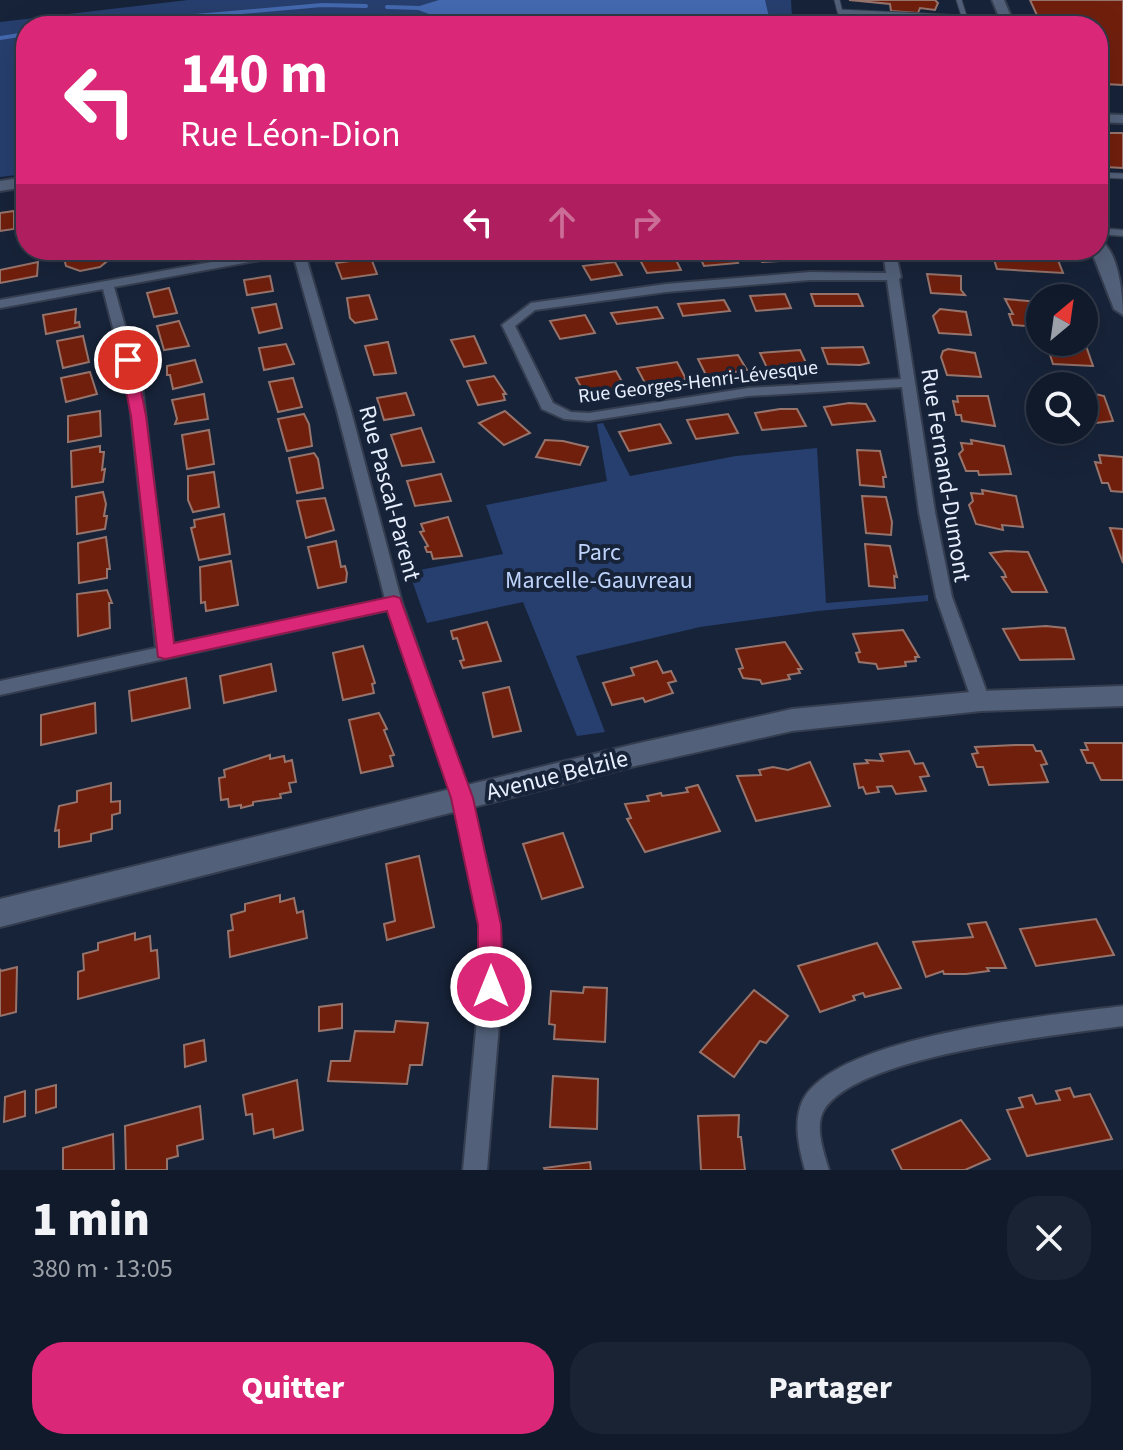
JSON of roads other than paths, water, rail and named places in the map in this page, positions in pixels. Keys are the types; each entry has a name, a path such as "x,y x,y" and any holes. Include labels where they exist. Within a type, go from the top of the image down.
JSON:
{"street":[{"path":"0,304 239,260"},
{"name":"Rue Pascal-Parent","path":"300,260 394,603 462,798 485,898 491,960 475,1170"},
{"name":"Rue Fernand-Dumont","path":"891,260 944,597 981,701"},
{"path":"1104,260 1123,309"},
{"name":"Rue Georges-Henri-Lévesque","path":"895,277 810,276 666,288 531,307 508,325 547,406 569,416 589,417 748,392 909,383"},
{"path":"107,283 135,386 165,652"},
{"path":"0,688 394,603"},
{"name":"Avenue Belzile","path":"0,913 792,720 981,701 1123,696"},
{"path":"817,1170 808,1140 814,1104 830,1084 867,1065 920,1049 1123,1016"}],"lane":[{"path":"837,0 840,12 964,16 959,0"}],"waterway":[{"path":"196,16 322,5 366,6"},
{"path":"387,7 420,8"},
{"path":"0,38 16,36"}],"park label":[{"name":"Parc Marcelle-Gauvreau","path":"599,566"}]}
